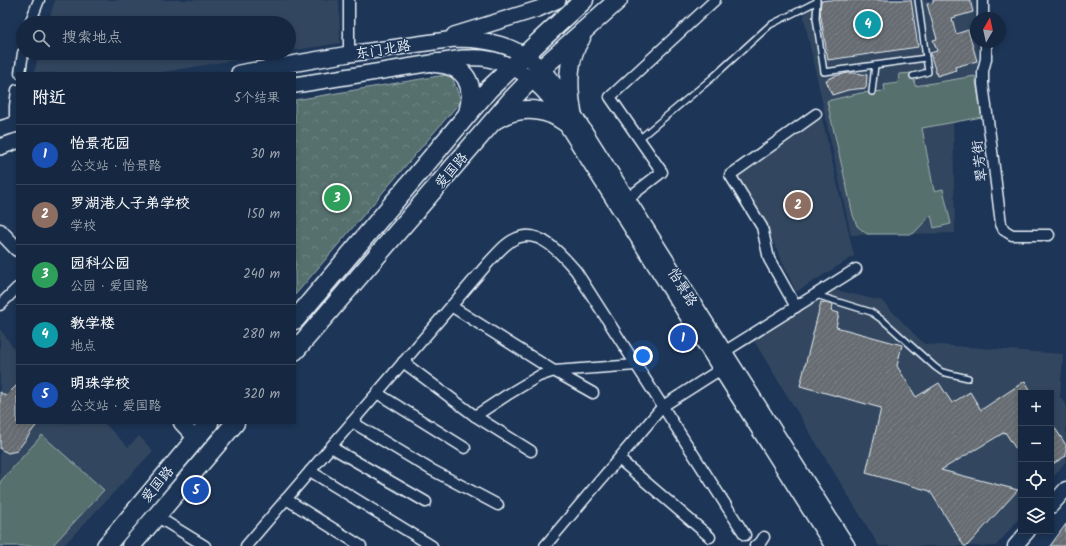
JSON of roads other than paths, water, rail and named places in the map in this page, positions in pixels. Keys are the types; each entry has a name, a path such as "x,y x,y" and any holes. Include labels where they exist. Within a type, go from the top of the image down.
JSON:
{"highway":[{"name":"爱国路","path":"296,319 489,88 584,0"},
{"name":"爱国路","path":"296,350 511,100 536,74 618,0"},
{"path":"491,123 513,112 526,110 568,117 569,78 571,64 579,40 587,29"},
{"path":"435,63 443,63 452,66 460,70 467,78 470,85 471,94 471,103 468,113"},
{"name":"爱国路","path":"106,546 208,424"},
{"name":"爱国路","path":"131,546 234,424"}],"main road":[{"path":"434,42 538,9 558,0"},
{"name":"东门北路","path":"246,72 349,54 454,39 481,40 504,45 518,61"},
{"name":"东门北路","path":"296,85 463,58 477,57 518,61"},
{"name":"怡景路","path":"518,61 536,74 552,82 568,117 721,369 833,546"},
{"name":"怡景路","path":"568,117 627,199 847,546"},
{"path":"0,129 16,124"},
{"path":"0,147 16,141"}],"street":[{"path":"33,16 39,0"},
{"path":"349,0 349,54"},
{"path":"627,199 662,172 610,97 715,0"},
{"path":"983,0 983,12"},
{"name":"翠芳街","path":"986,48 983,84 992,143 1001,224 1004,230 1012,235 1049,235"},
{"path":"20,72 22,60"},
{"path":"16,98 16,124"},
{"path":"796,307 770,259 762,227 730,176 816,114"},
{"path":"0,231 16,248"},
{"path":"246,546 489,262 505,246 517,238 526,236 544,241 557,250 576,271 745,534"},
{"path":"724,352 856,269"},
{"path":"0,305 16,289"},
{"path":"451,306 554,371 593,393"},
{"path":"403,362 475,416 531,451"},
{"path":"475,416 539,376 554,371 636,365"},
{"path":"545,546 663,406 721,369"},
{"path":"377,393 465,448"},
{"path":"352,422 430,469 498,505"},
{"path":"182,424 196,439"},
{"path":"331,446 426,502"},
{"path":"619,459 710,537"},
{"path":"310,471 432,546"},
{"path":"1054,503 1066,489"},
{"path":"286,499 361,546"},
{"path":"156,516 205,546"},
{"path":"1015,546 1025,534"},
{"path":"755,546 760,543 764,537"}],"lane":[{"path":"913,76 928,72 918,0"},
{"path":"639,138 712,78 770,25 817,1"},
{"path":"817,1 816,18 824,72 926,58"},
{"path":"872,92 875,65"},
{"path":"815,295 870,312 885,322 942,372 968,378"}],"place":[{"name":"教学楼","path":"868,24"},
{"name":"园科公园","path":"337,198"},
{"name":"罗湖港人子弟学校","path":"798,205"},
{"name":"怡景花园","path":"683,338"},
{"name":"明珠学校","path":"196,490"}]}
